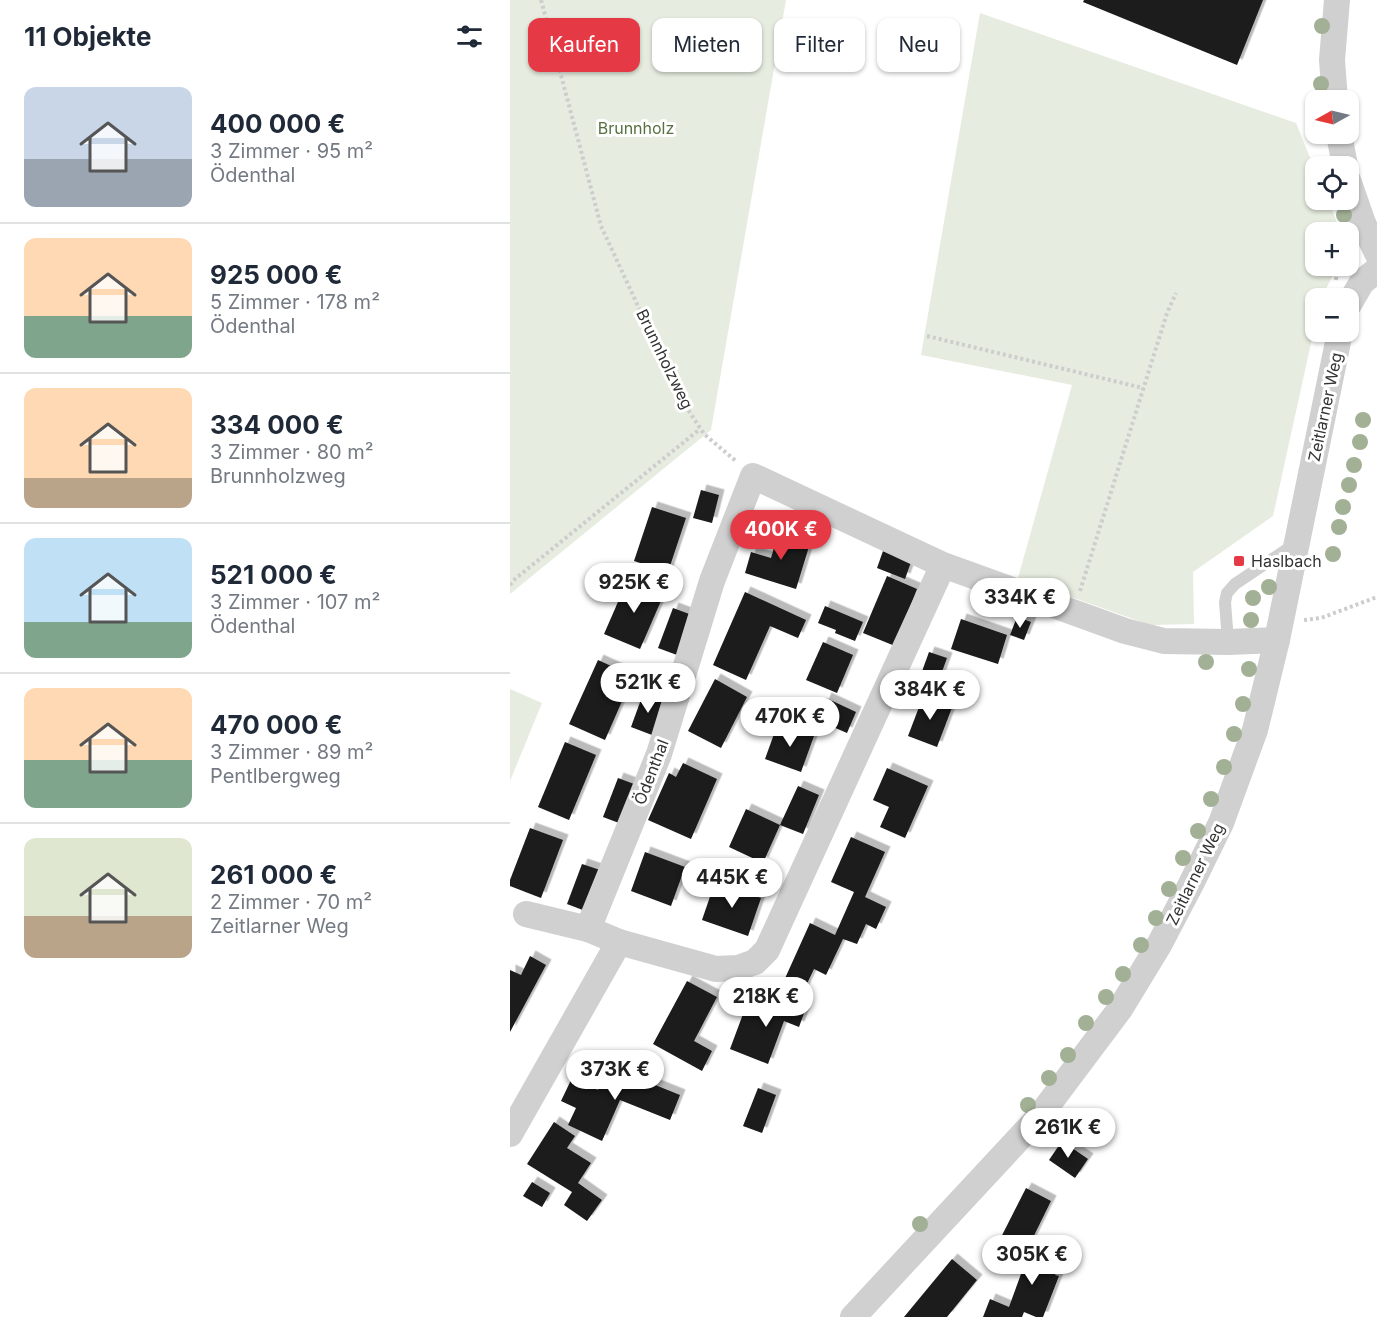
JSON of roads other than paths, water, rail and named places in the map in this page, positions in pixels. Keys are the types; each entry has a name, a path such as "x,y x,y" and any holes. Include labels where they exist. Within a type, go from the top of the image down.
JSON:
{"street":[{"path":"1334,90 1332,60 1337,0"},
{"path":"1358,210 1377,253"},
{"path":"1358,288 1362,282 1377,270"},
{"name":"Zeitlarner Weg","path":"853,1317 1039,1117 1120,1009 1159,945 1191,884 1221,823 1255,730 1277,640 1338,342"},
{"name":"Ödenthal","path":"588,929 659,754 712,581 753,476 943,565"},
{"path":"526,914 588,929 619,942 716,969 738,968 755,962 767,950 943,565 1125,632 1164,641 1277,640"},
{"path":"510,1134 619,942"}],"lane":[{"path":"1228,642 1225,602 1227,593 1235,584 1297,543"}],"place":[{"name":"Haslbach","path":"1239,561"}],"park label":[{"name":"Brunnholz","path":"636,128"}]}
